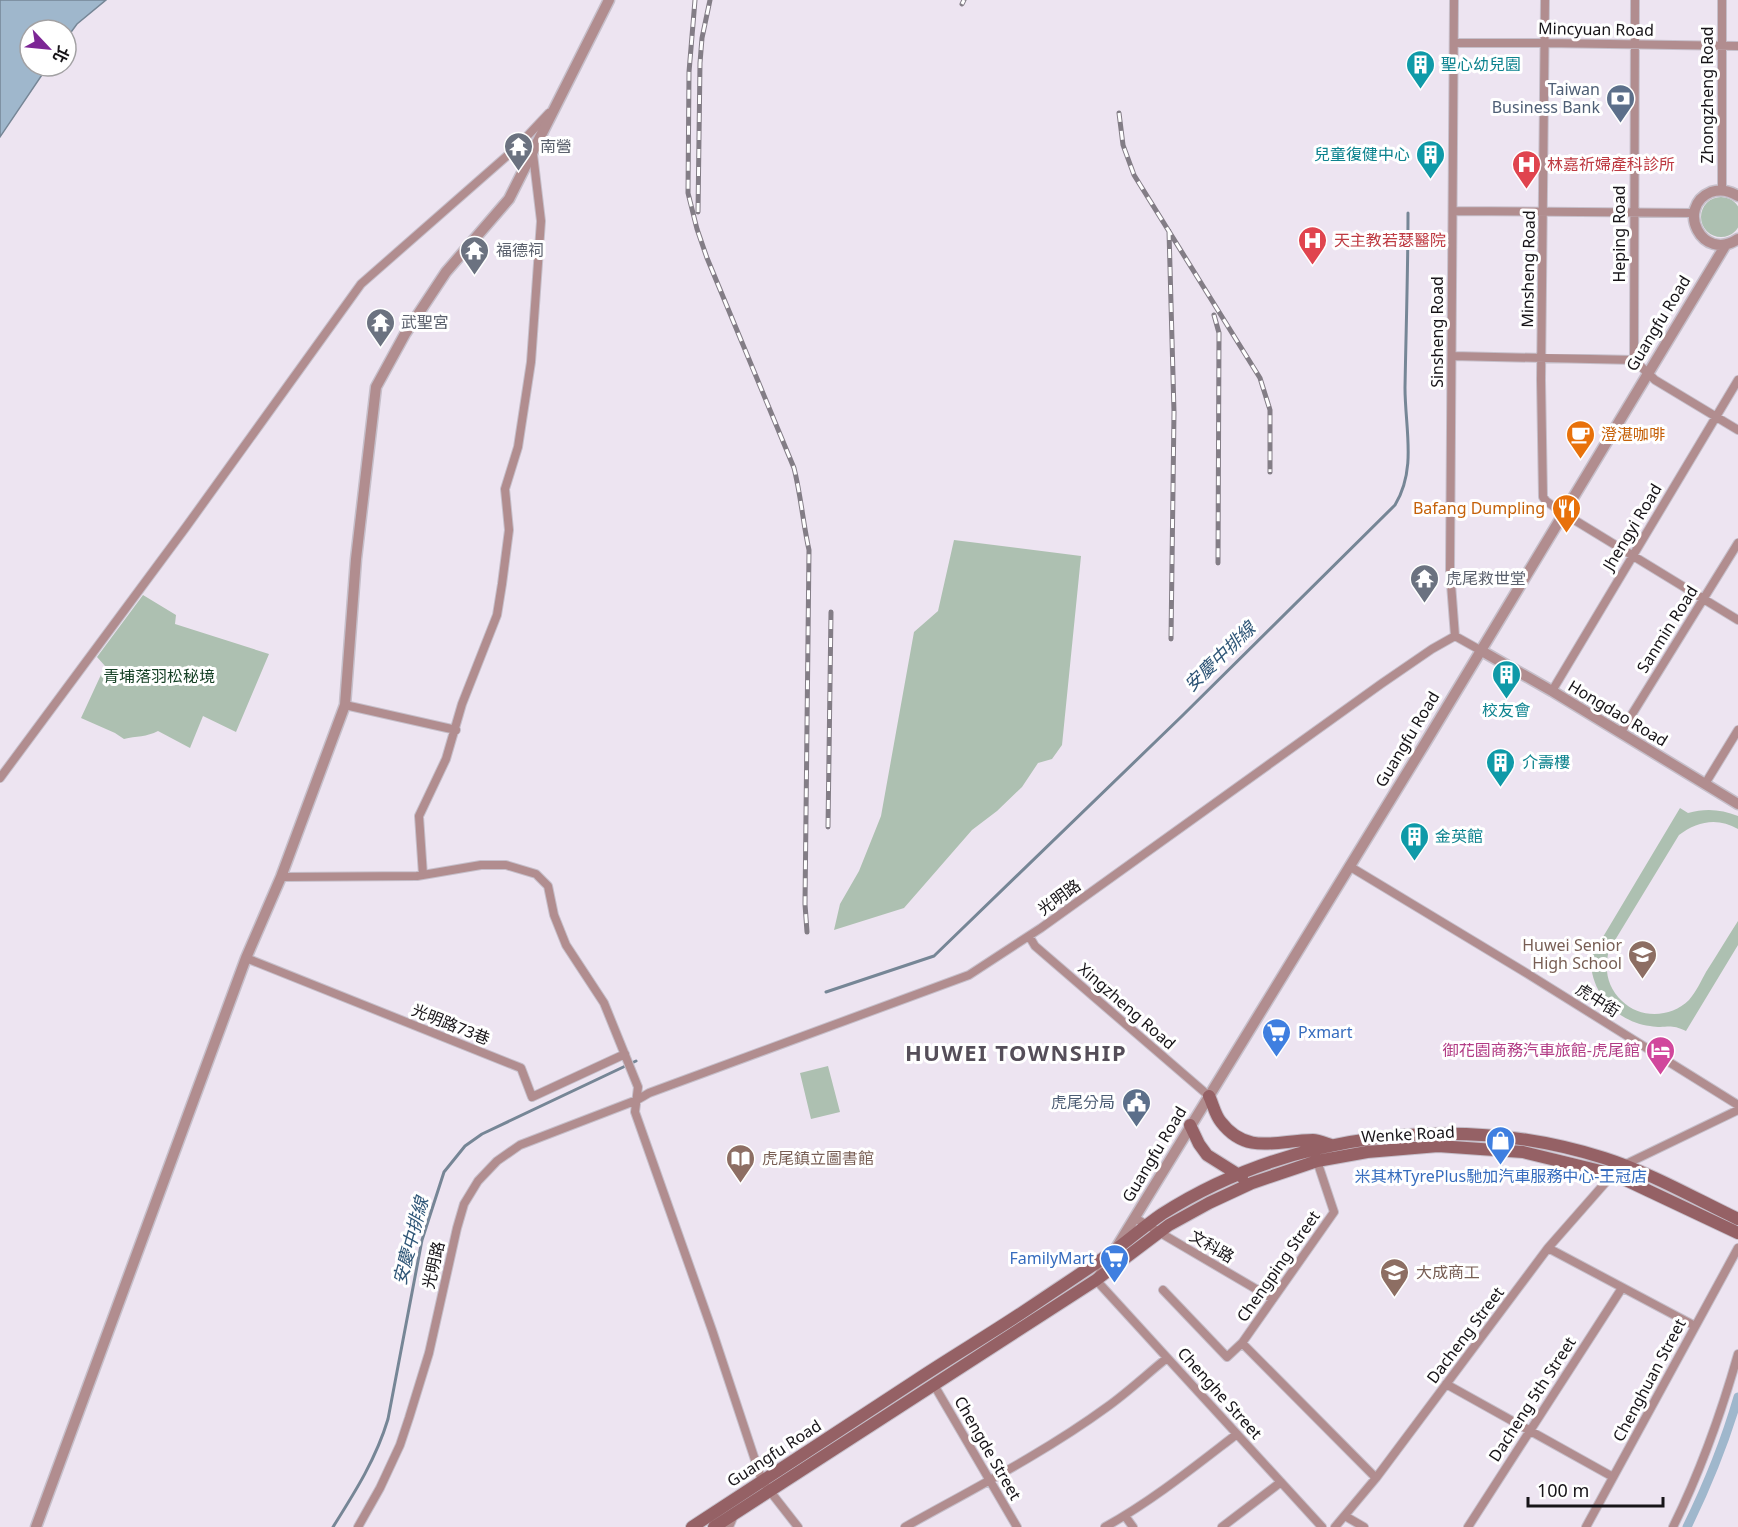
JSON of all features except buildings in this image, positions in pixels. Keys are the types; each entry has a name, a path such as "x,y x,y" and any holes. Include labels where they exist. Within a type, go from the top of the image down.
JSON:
{"main road":[{"path":"1209,1096 1220,1121 1233,1134 1248,1143 1270,1145 1315,1140 1330,1145"},
{"path":"1190,1125 1207,1155 1252,1183"},
{"name":"Wenke Road","path":"1096,1280 1153,1229 1167,1212 1239,1174 1330,1145 1394,1136 1465,1134 1552,1145 1624,1165 1738,1219"},
{"name":"Wenke Road","path":"1116,1249 1153,1229 1252,1183 1317,1161 1367,1152 1438,1146 1523,1152 1613,1174 1738,1233"},
{"name":"Guangfu Road","path":"714,1527 733,1514 766,1485 1116,1249"},
{"name":"Guangfu Road","path":"692,1527 934,1385 1096,1280"}],"street":[{"path":"36,1527 246,958 281,877 345,705 357,559 376,387 405,334 446,272 509,199 609,0"},
{"name":"Sinsheng Road","path":"1454,0 1450,571 1455,636"},
{"name":"Minsheng Road","path":"1545,0 1541,491 1546,501 1563,513 1738,620"},
{"name":"Heping Road","path":"1634,360 1635,0"},
{"name":"Zhongzheng Road","path":"1722,0 1722,190"},
{"name":"Mincyuan Road","path":"1454,43 1738,46"},
{"path":"0,778 186,527 361,284 516,148 556,106"},
{"path":"423,875 419,816 446,759 462,704 497,615 509,530 505,489 518,447 531,362 541,221 533,154"},
{"path":"1738,196 1722,190 1708,193 1701,199 1694,213 1698,232 1713,244 1725,246 1738,239"},
{"path":"1453,211 1694,213"},
{"name":"Guangfu Road","path":"1096,1280 1725,246"},
{"path":"1452,356 1634,360 1655,380 1738,430"},
{"name":"Jhengyi Road","path":"1552,691 1738,380"},
{"name":"Sanmin Road","path":"1621,732 1738,543"},
{"path":"1455,636 1480,650"},
{"name":"光明路","path":"358,1527 380,1488 400,1445 416,1399 464,1204 478,1181 497,1161 520,1145 650,1093 742,1057 969,975 1029,936 1381,684 1455,636"},
{"name":"Hongdao Road","path":"1480,650 1621,732 1738,804"},
{"path":"345,705 456,730"},
{"path":"1705,784 1738,730"},
{"path":"281,877 423,875 481,865 506,866 536,874 548,886 554,915 566,945 604,1003 638,1087 635,1112 766,1485 798,1527"},
{"name":"虎中街","path":"1349,866 1738,1105"},
{"name":"Xingzheng Road","path":"1029,936 1035,946 1209,1096"},
{"name":"光明路73巷","path":"246,958 521,1068 532,1097 625,1054"},
{"name":"Dacheng Street","path":"1335,1527 1376,1478 1548,1248 1613,1174 1624,1165 1738,1110"},
{"name":"Chengping Street","path":"1317,1161 1334,1212 1242,1342 1376,1478"},
{"name":"文科路","path":"1135,1218 1273,1299"},
{"path":"1548,1248 1695,1326"},
{"name":"Chenghuan Street","path":"1586,1527 1738,1248"},
{"name":"Chenghe Street","path":"1096,1280 1322,1527"},
{"name":"Dacheng 5th Street","path":"1468,1527 1622,1288"},
{"path":"1163,1290 1227,1357 1242,1342"},
{"path":"1673,1527 1695,1479 1726,1396 1738,1354"},
{"path":"905,1527 990,1479 1108,1406 1167,1358"},
{"path":"1446,1384 1613,1477"},
{"name":"Chengde Street","path":"934,1385 1017,1527"},
{"path":"1105,1527 1125,1516 1237,1434"},
{"path":"1222,1527 1281,1482"},
{"path":"729,1527 733,1514"},
{"path":"1125,1516 1132,1527"},
{"path":"1345,1516 1364,1527"}],"green space":[{"path":"1721,197 1735,203 1741,217 1735,231 1721,237 1707,231 1701,217 1707,203"},
{"path":"954,540 1081,556 1062,745 1052,759 1038,763 1022,787 997,811 972,830 904,908 834,930 840,904 859,871 881,816 914,632 938,611"},
{"name":"青埔落羽松秘境","path":"143,595 176,615 175,624 269,654 236,732 203,716 190,748 158,731 124,739 81,718 105,666 97,657"},
{"path":"1680,808 1688,813 1707,810 1738,816 1738,829 1723,823 1708,822 1693,826 1679,835 1609,950 1607,971 1613,990 1629,1007 1655,1014 1673,1010 1692,997 1738,921 1738,945 1686,1031 1676,1027 1656,1027 1638,1023 1616,1011 1600,993 1592,970 1591,957"},
{"path":"828,1066 840,1112 811,1119 800,1073"}],"water":[{"path":"0,0 106,0 78,23 78,18 18,18 18,78 40,78 0,137"}],"waterway":[{"name":"安慶中排線","path":"826,992 934,956 1182,716 1395,505 1402,491 1408,463 1405,388 1408,213"},
{"name":"安慶中排線","path":"333,1527 371,1462 388,1419 422,1240 444,1172 465,1146 482,1134 636,1061"},
{"path":"1687,1527 1716,1463 1738,1397"}],"railway":[{"path":"695,0 689,72 688,193 707,258 794,468 809,550 805,904 807,932"},
{"path":"698,212 700,63 702,38 710,0"},
{"path":"962,4 964,0"},
{"path":"1119,113 1123,145 1134,175 1260,378 1270,410 1270,472"},
{"path":"1169,231 1174,412 1171,639"},
{"path":"1214,315 1219,333 1218,563"},
{"path":"828,827 831,612"}],"place":[{"name":"聖心幼兒園","path":"1420,90"},
{"name":"Taiwan Business Bank","path":"1621,124"},
{"name":"南營","path":"519,172"},
{"name":"兒童復健中心","path":"1431,180"},
{"name":"林嘉祈婦產科診所","path":"1526,190"},
{"name":"天主教若瑟醫院","path":"1313,266"},
{"name":"福德祠","path":"475,276"},
{"name":"武聖宮","path":"380,348"},
{"name":"澄湛咖啡","path":"1580,460"},
{"name":"Bafang Dumpling","path":"1566,534"},
{"name":"虎尾救世堂","path":"1425,604"},
{"name":"校友會","path":"1506,700"},
{"name":"介壽樓","path":"1501,788"},
{"name":"金英館","path":"1414,862"},
{"name":"Huwei Senior High School","path":"1643,980"},
{"name":"Pxmart","path":"1277,1058"},
{"name":"御花園商務汽車旅館-虎尾館","path":"1661,1076"},
{"name":"虎尾分局","path":"1136,1128"},
{"name":"米其林TyrePlus馳加汽車服務中心-王冠店","path":"1501,1166"},
{"name":"虎尾鎮立圖書館","path":"741,1184"},
{"name":"FamilyMart","path":"1115,1284"},
{"name":"大成商工","path":"1395,1298"}],"district":[{"name":"HUWEI TOWNSHIP","path":"1016,1053"}]}
